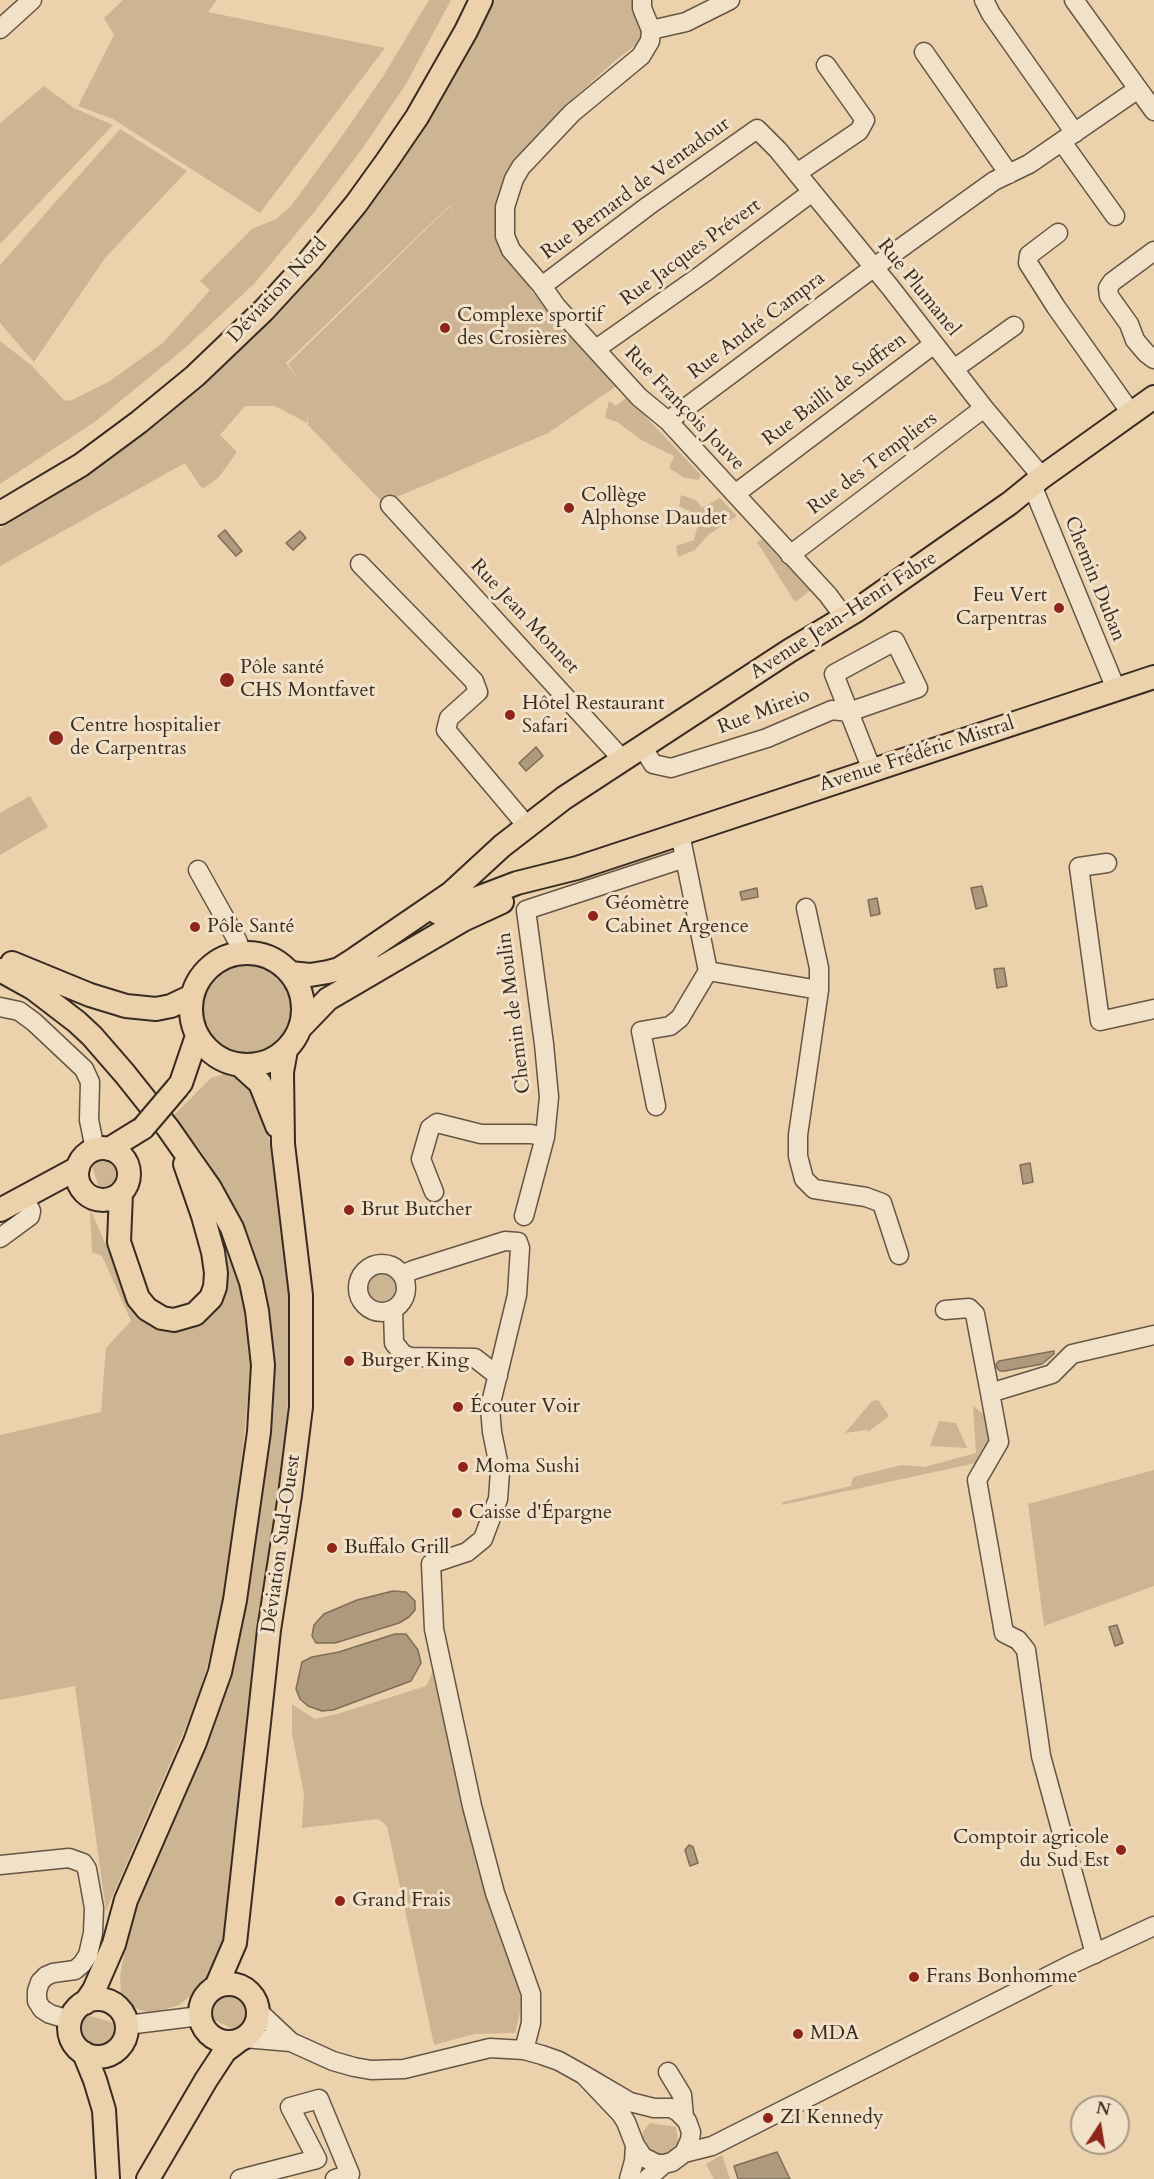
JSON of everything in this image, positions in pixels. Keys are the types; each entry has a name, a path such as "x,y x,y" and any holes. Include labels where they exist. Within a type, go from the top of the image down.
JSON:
{"main road":[{"name":"Déviation Nord","path":"0,498 98,436 166,381 264,290 305,245 365,168 402,113 446,39 465,0"},
{"name":"Déviation Nord","path":"0,513 81,465 139,422 195,376 264,310 310,260 356,204 387,161 417,117 481,0"},
{"name":"Avenue Jean-Henri Fabre","path":"527,826 564,798 789,651 845,618 956,542 1154,397"},
{"name":"Avenue Frédéric Mistral","path":"577,868 1154,676"},
{"path":"403,955 460,904 527,826"},
{"path":"290,972 310,975 339,969 451,893 527,826"},
{"path":"504,853 502,861 506,877 510,882 518,883"},
{"path":"356,958 418,923 460,904 518,883 577,868"},
{"path":"300,1028 328,999 403,955 464,920 577,868"},
{"path":"179,1085 231,1063 257,1065 272,1060 294,1041 300,1028 303,999 290,972 268,957 242,953 230,956 208,968 200,978 192,996 192,1024 204,1046 231,1063 260,1083 283,1144"},
{"path":"0,957 90,995 126,1006 156,1009 192,996"},
{"path":"0,970 34,989 92,1036 126,1074 216,1197 241,1251 250,1281 263,1365 262,1406 235,1600 219,1672 195,1742 126,1900 114,1944 94,1990 78,2011 70,2032 72,2041 84,2053 104,2110"},
{"path":"119,1242 122,1193 128,1184 128,1166 142,1129 179,1085 197,1036"},
{"path":"283,1144 282,1072 286,1050"},
{"path":"142,1129 84,1156 78,1168 79,1184 92,1197 119,1242 135,1293 143,1305 153,1314 174,1320 200,1310 211,1298 217,1278 213,1252 200,1206 175,1138"},
{"name":"Déviation Sud-Ouest","path":"235,1943 269,1630 301,1407 301,1294 283,1144"},
{"path":"102,1149 121,1155 128,1166"},
{"path":"0,1210 78,1168"},
{"path":"28,1195 65,1191 107,1200 122,1193"},
{"path":"216,1987 235,1943"},
{"path":"148,2179 206,2079 225,2051 255,2027 257,2004 241,1976 235,1943"},
{"path":"84,2053 101,2057 115,2051 123,2043 121,2015 113,1986 114,1944"},
{"path":"240,2040 222,2042 214,2039 204,2028 200,2016 202,2002 216,1987 233,1985 248,1991"},
{"path":"78,2011 103,2000 121,2015"},
{"path":"108,2179 104,2110 109,2071 115,2051"}],"street":[{"path":"0,28 32,0"},
{"path":"642,0 642,8 651,30 686,22 730,0"},
{"path":"984,0 1115,216"},
{"path":"1074,0 1154,111"},
{"name":"Rue François Jouve","path":"651,30 650,41 640,56 572,113 521,167 514,179 505,207 505,236 511,250 556,306 639,397 668,421 828,595 845,618"},
{"path":"924,52 1002,178"},
{"path":"797,173 859,132 865,120 826,65"},
{"name":"Rue André Campra","path":"668,421 873,267 1002,178 1029,164 1138,88"},
{"name":"Rue Bernard de Ventadour","path":"542,286 648,206 757,129"},
{"name":"Rue Plumanel","path":"757,129 778,150 873,267 984,408 1037,481"},
{"name":"Rue Jacques Prévert","path":"596,349 704,273 812,192"},
{"path":"1058,233 1029,255 1028,263 1056,307 1131,413"},
{"path":"1154,251 1112,282 1108,288 1109,296 1129,324 1135,340 1154,359"},
{"path":"954,369 1014,326"},
{"name":"Rue Bailli de Suffren","path":"735,494 934,344"},
{"name":"Rue des Templiers","path":"790,555 984,408"},
{"name":"Chemin Duban","path":"1037,481 1116,689"},
{"name":"Rue Jean Monnet","path":"390,505 570,699 623,760"},
{"path":"360,564 474,681 478,692 450,718 446,730 527,826"},
{"path":"849,712 918,688 895,641 834,674 849,712 872,770"},
{"name":"Rue Mireio","path":"643,748 653,764 671,768 766,738 832,710 849,712"},
{"path":"656,1106 641,1031 670,1026 681,1018 708,971 680,834"},
{"name":"Chemin de Moulin","path":"524,1216 545,1137 549,1097 526,910 685,858"},
{"path":"1107,863 1079,867 1100,1021 1154,1009"},
{"path":"198,870 242,953"},
{"path":"806,908 819,968 819,990 798,1135 798,1156 804,1179 814,1190 866,1197 882,1203 898,1255"},
{"path":"708,971 819,990"},
{"path":"0,1007 19,1011 34,1022 84,1069 90,1082 89,1120 102,1149"},
{"path":"434,1192 422,1159 430,1128 437,1123 481,1134 531,1134 545,1137"},
{"path":"0,1238 30,1216 28,1195"},
{"path":"402,1275 504,1241 518,1242 520,1248 517,1295 490,1407 492,1432 500,1471 498,1499 483,1539 467,1552 431,1564 434,1629 472,1806 495,1893 531,1994 531,2023 524,2050"},
{"path":"377,1264 393,1267 402,1275 406,1285 405,1295 393,1310 378,1312 364,1305 359,1296 358,1281 368,1268 377,1264"},
{"path":"945,1311 969,1308 975,1314 999,1442 977,1480 1004,1633 1018,1640 1026,1650 1041,1756 1095,1954"},
{"path":"393,1310 394,1343 403,1354 410,1357 475,1358 498,1376"},
{"path":"990,1393 1052,1374 1072,1354 1154,1335"},
{"path":"0,1865 69,1858 83,1863 87,1869 94,1908 93,1933 88,1955 75,1970 46,1976 40,1982 37,1991 37,2001 42,2009 50,2014 78,2011"},
{"path":"584,2075 621,2114 643,2157 664,2164 672,2162 684,2153 712,2146 1154,1926"},
{"path":"258,2011 291,2042 333,2061 354,2067 387,2070 419,2066 472,2050 490,2048 524,2050 559,2061 630,2102 678,2112 699,2132 715,2135 743,2130"},
{"path":"121,2015 200,2016"},
{"path":"240,2040 291,2042"},
{"path":"629,2179 634,2161 633,2130 640,2116 658,2107 673,2078 682,2095 690,2140 684,2153"},
{"path":"240,2179 317,2159 290,2107 319,2099 351,2174 335,2179"},
{"path":"647,2179 664,2164"}],"shaded area":[{"path":"123,0 217,0 208,12 385,48 260,213 113,119 78,106 114,35 104,18"},
{"path":"429,0 451,0 406,84 362,149 315,211 254,284 186,347 96,421 0,484 0,341 31,365 64,400 70,401 110,381 164,342 210,290 200,281 252,229 276,219 291,206 384,75"},
{"path":"495,0 632,0 633,11 645,26 641,41 617,59 566,105 516,161 504,256 527,282 533,293 618,385 548,433 385,502 382,499 384,504 308,425 308,415 307,423 275,406 245,406 220,435 237,452 219,477 204,488 200,486 185,463 0,566 0,529 70,486 160,422 247,344 335,250 386,182 451,81","holes":["449,206 455,213 449,207 288,364 299,381 286,363"]},
{"path":"44,86 74,108 113,125 0,244 0,123"},
{"path":"120,129 187,171 105,258 34,362 0,323 0,265"},
{"path":"627,397 701,475 698,480 683,477 669,468 674,456 643,441 617,422 605,418 609,401 616,406"},
{"path":"681,495 696,500 702,508 720,498 737,516 708,535 695,550 678,557 676,546 694,540 698,524 693,513 679,506"},
{"path":"225,530 242,551 236,556 218,536"},
{"path":"300,531 306,538 293,550 286,543"},
{"path":"762,539 810,591 795,602 757,542"},
{"path":"536,747 543,756 526,771 519,763"},
{"path":"30,796 48,827 0,855 0,813"},
{"path":"982,886 987,906 976,909 971,888"},
{"path":"757,888 758,897 742,900 740,892"},
{"path":"877,898 880,914 871,916 868,900"},
{"path":"248,963 266,966 281,976 291,991 294,1009 291,1027 281,1042 266,1052 248,1055 230,1052 215,1042 205,1027 202,1009 205,991 215,976 230,966"},
{"path":"1004,968 1007,986 997,988 994,969"},
{"path":"227,1073 243,1077 253,1087 267,1127 281,1212 290,1296 290,1369 285,1445 257,1626 223,1961 215,1975 179,2005 160,2011 147,2012 131,2007 121,1992 120,1977 128,1930 140,1893 218,1712 233,1664 273,1405 272,1337 266,1297 254,1256 240,1216 219,1179 201,1151 173,1116 211,1078"},
{"path":"99,1161 108,1162 115,1168 115,1182 108,1188 99,1188 92,1166"},
{"path":"1030,1163 1033,1182 1023,1184 1020,1165"},
{"path":"90,1209 120,1276 150,1321 187,1328 209,1313 219,1232 228,1250 241,1294 251,1362 239,1490 221,1617 197,1701 106,1911 75,1686 0,1700 0,1435 101,1412 106,1348 131,1321 102,1256 92,1252"},
{"path":"376,1269 392,1272 398,1280 395,1294 397,1296 390,1303 380,1306 370,1302 364,1294 364,1279"},
{"path":"1054,1351 1054,1354 1042,1364 1005,1371 997,1368 996,1364 999,1361"},
{"path":"878,1400 889,1416 868,1432 867,1430 845,1433 872,1401"},
{"path":"973,1406 986,1416 989,1439 976,1463 782,1505 783,1502 851,1486 853,1477 902,1465 924,1467 976,1453"},
{"path":"939,1421 956,1423 967,1448 930,1446"},
{"path":"1154,1470 1154,1586 1044,1626 1028,1504"},
{"path":"393,1591 406,1592 415,1601 415,1610 409,1617 399,1623 335,1643 316,1643 312,1636 314,1625 324,1614 357,1600"},
{"path":"1117,1625 1123,1643 1115,1646 1109,1627"},
{"path":"395,1634 406,1634 418,1650 421,1663 411,1681 333,1710 322,1711 308,1706 300,1699 296,1689 302,1662 312,1657 339,1652"},
{"path":"435,1667 523,2000 515,2033 474,2034 434,2045 387,1826 378,1819 302,1828 304,1794 292,1734 292,1704 315,1719 337,1714 426,1686"},
{"path":"689,1845 693,1847 698,1863 690,1866 685,1850"},
{"path":"231,1995 243,2004 246,2013 243,2023 235,2030 210,2018 216,1999"},
{"path":"87,2015 114,2023 114,2034 108,2043 92,2045 83,2039 79,2029 83,2018"},
{"path":"650,2123 676,2127 678,2142 672,2151 661,2155 650,2152 644,2143 643,2132"},
{"path":"777,2152 790,2179 738,2179 734,2166"},
{"path":"722,2155 730,2179 714,2179 706,2164"}],"place":[{"name":"Complexe sportif des Crosières","path":"445,328"},
{"name":"Collège Alphonse Daudet","path":"569,508"},
{"name":"Feu Vert Carpentras","path":"1059,608"},
{"name":"Pôle santé CHS Montfavet","path":"227,680"},
{"name":"Hôtel Restaurant Safari","path":"510,715"},
{"name":"Centre hospitalier de Carpentras","path":"56,738"},
{"name":"Géomètre Cabinet Argence","path":"593,916"},
{"name":"Pôle Santé","path":"195,927"},
{"name":"Brut Butcher","path":"349,1210"},
{"name":"Burger King","path":"349,1361"},
{"name":"Écouter Voir","path":"458,1407"},
{"name":"Moma Sushi","path":"463,1467"},
{"name":"Caisse d'Épargne","path":"457,1513"},
{"name":"Buffalo Grill","path":"332,1548"},
{"name":"Comptoir agricole du Sud Est","path":"1121,1850"},
{"name":"Grand Frais","path":"340,1901"},
{"name":"Frans Bonhomme","path":"914,1977"},
{"name":"MDA","path":"798,2034"},
{"name":"ZI Kennedy","path":"768,2118"}]}
